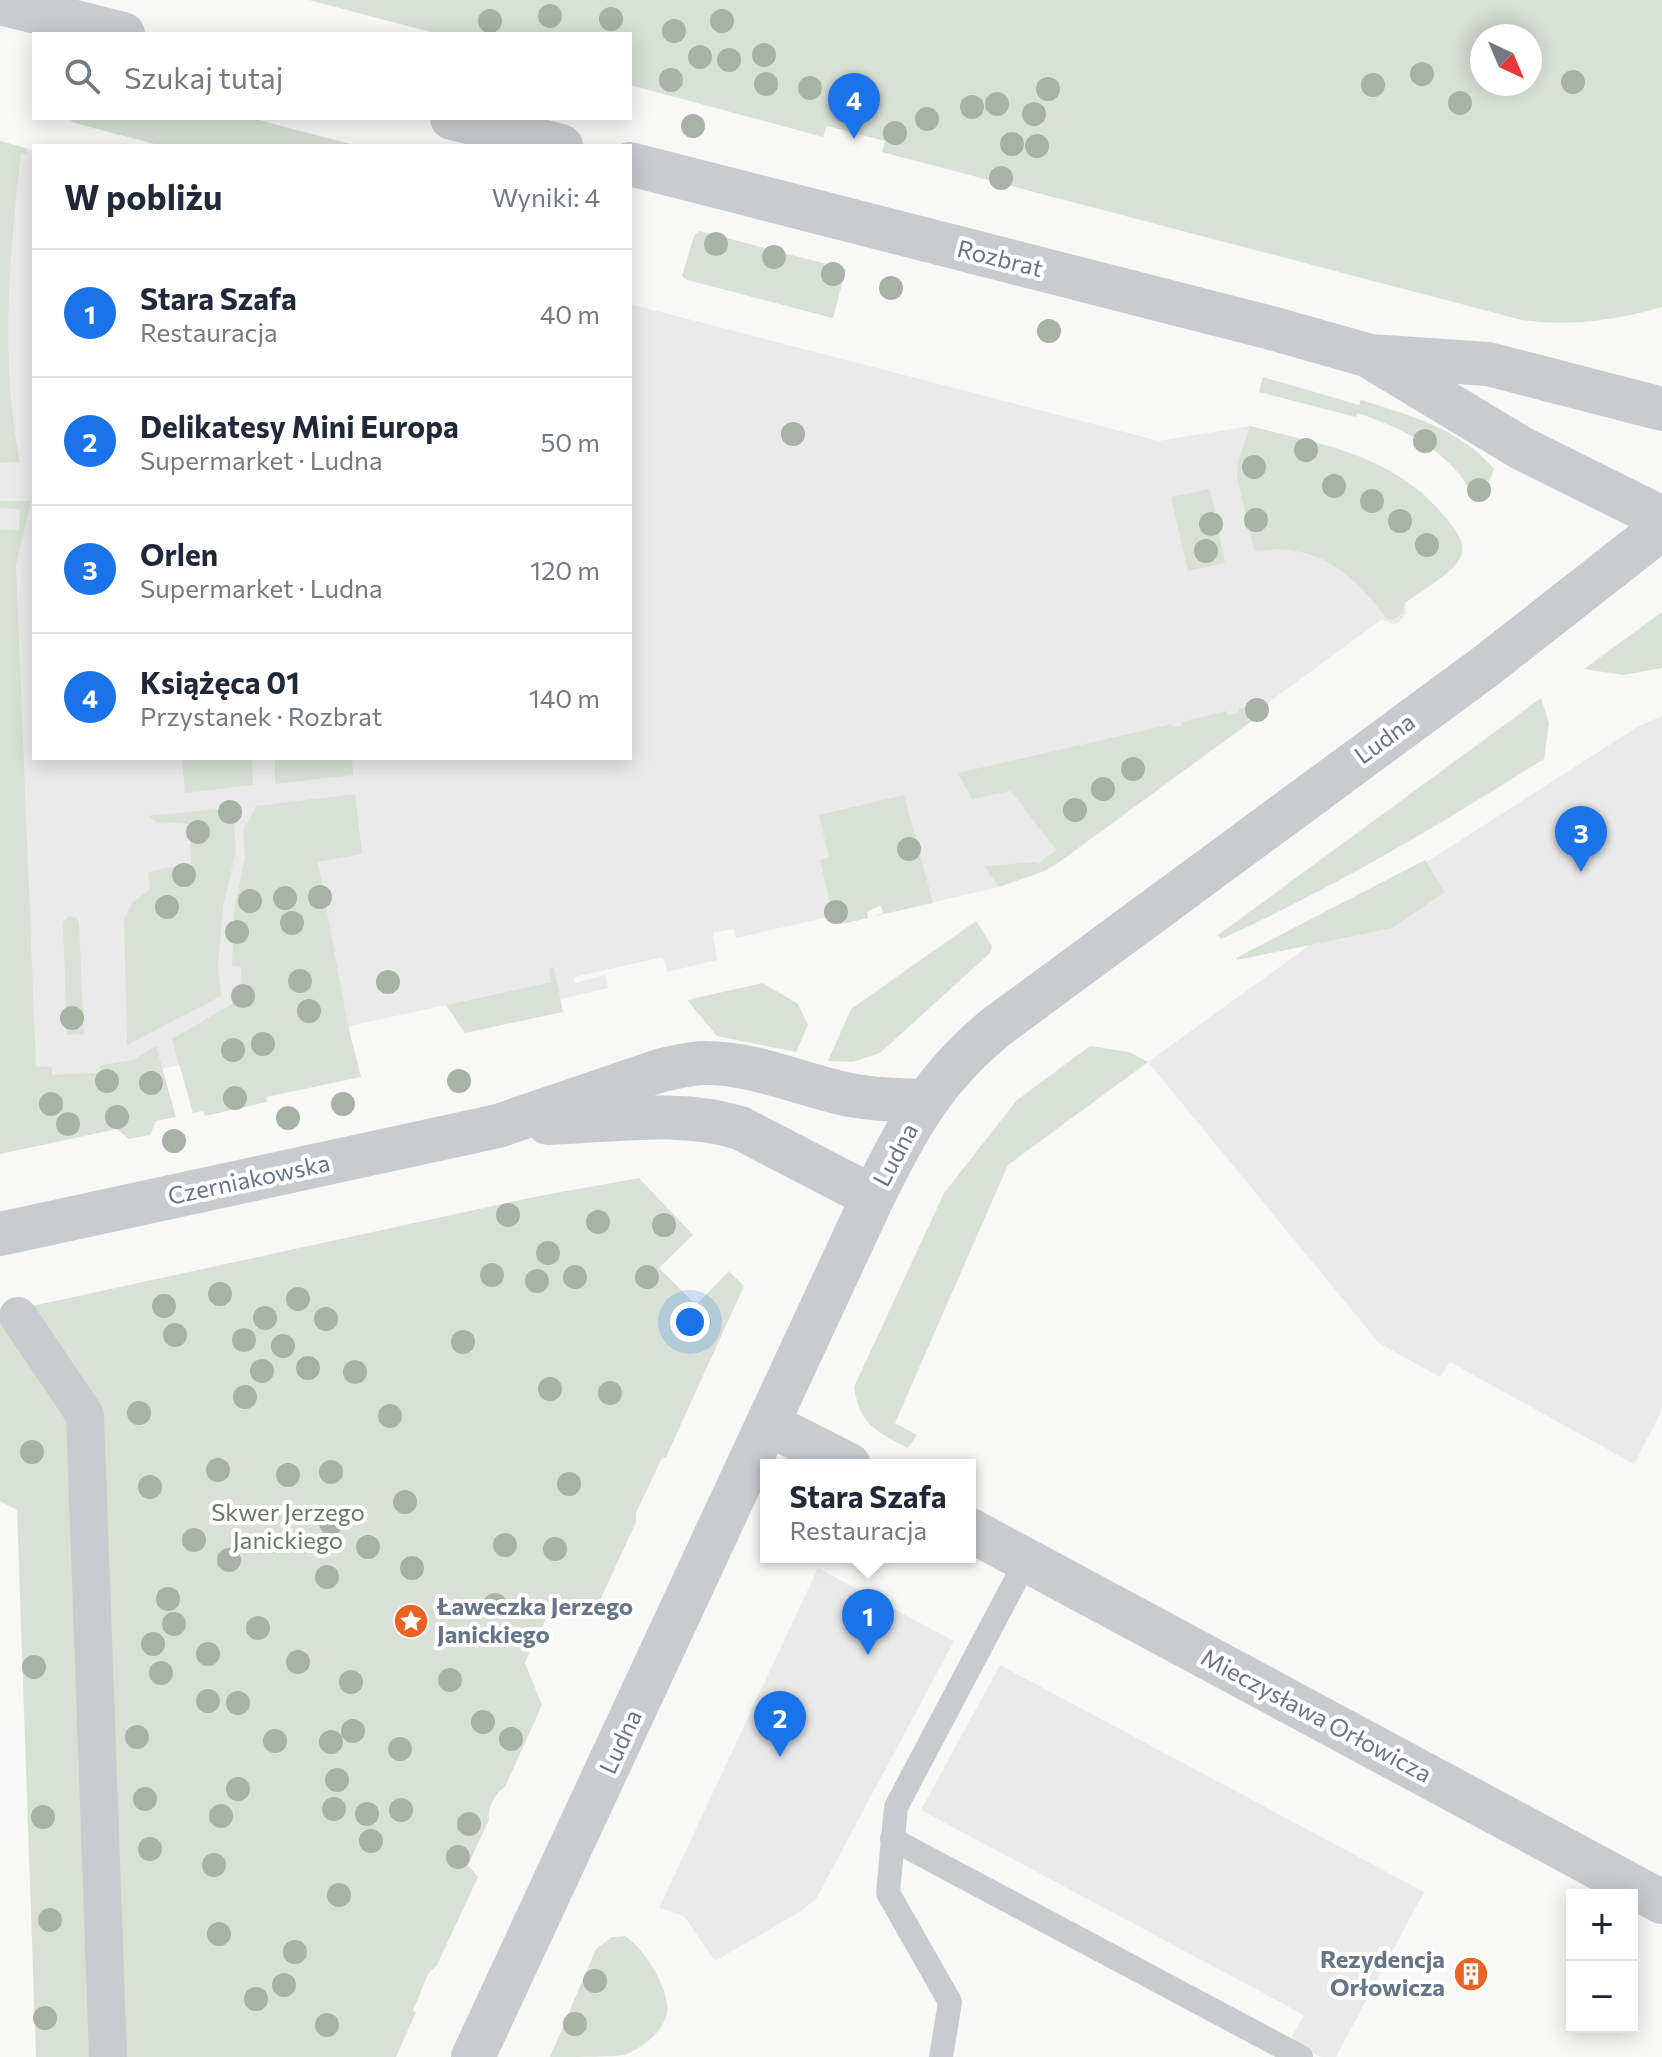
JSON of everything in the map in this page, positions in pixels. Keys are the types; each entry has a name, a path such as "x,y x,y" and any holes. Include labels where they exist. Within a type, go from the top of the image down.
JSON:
{"street":[{"path":"0,3 115,32"},
{"path":"460,120 553,144"},
{"name":"Rozbrat","path":"632,165 1370,356 1488,364 1662,409"},
{"name":"Rozbrat","path":"1370,356 1521,448 1662,518"},
{"name":"Ludna","path":"473,2057 873,1197 924,1101 955,1065 996,1027 1486,666 1662,528"},
{"name":"Czerniakowska","path":"0,1234 498,1126 662,1070 702,1063 753,1068 848,1095 924,1101"},
{"name":"Czerniakowska","path":"498,1126 695,1117 740,1128 873,1197"},
{"path":"18,1316 85,1415 108,2057"},
{"path":"768,1424 837,1459"},
{"name":"Mieczysława Orłowicza","path":"976,1533 1662,1902"}],"lane":[{"path":"941,2057 950,2002 888,1893 896,1807 1026,1561"},
{"path":"892,1839 1301,2057"}],"shaded area":[{"path":"0,141 32,149 32,760 632,760 632,305 1159,441 1250,426 1334,447 1378,464 1422,492 1458,534 1462,553 1453,568 1405,603 1406,614 1398,623 1392,624 1382,619 1264,706 1264,712 1044,871 999,887 875,916 883,913 880,905 867,912 868,918 841,924 833,916 736,938 734,929 713,933 717,960 667,972 663,957 574,977 575,983 605,975 608,988 561,999 551,982 350,1026 349,1032 171,1067 0,1108"},
{"path":"1662,716 1662,1410 1634,1464 1450,1362 1440,1377 1379,1343 1148,1062 1411,872 1637,727"},
{"path":"818,1568 954,1641 816,1899 715,1961 684,1916 659,1908"},
{"path":"1000,1665 1424,1892 1336,2057 1321,2057 1289,2041 1304,2015 921,1810"}],"green space":[{"path":"309,0 1662,0 1662,307 1592,321 1557,323 1522,320 882,152 885,141 827,126 823,137 632,86 632,32 430,32"},
{"path":"259,120 350,144 154,144 71,122"},
{"path":"0,141 25,148 29,154 21,154 8,309 10,386 20,462 0,463"},
{"path":"699,231 846,269 833,318 687,280 682,276 694,236"},
{"path":"1263,377 1359,405 1361,400 1415,418 1450,434 1466,443 1494,469 1482,500 1474,499 1455,469 1417,439 1357,413 1356,417 1259,392"},
{"path":"1250,426 1360,457 1408,482 1430,500 1458,534 1462,542 1461,556 1444,575 1405,603 1402,614 1393,620 1386,618 1359,586 1330,564 1295,551 1254,551 1237,477 1238,461"},
{"path":"1210,489 1225,563 1188,571 1171,497"},
{"path":"0,501 31,501 16,565 36,1066 52,1067 52,1075 101,1073 101,1065 133,1060 156,1046 176,1117 156,1121 150,1135 129,1139 117,1129 0,1154 0,530 19,530 20,509 0,508"},
{"path":"1662,612 1662,668 1623,675 1584,669"},
{"path":"1541,698 1549,723 1544,759 1346,877 1221,939 1218,935"},
{"path":"1261,704 1264,712 1058,863 999,887 984,866 1038,864 1056,850 1011,791 972,799 958,773 1172,724 1173,727 1182,725 1181,722 1226,711 1228,715"},
{"path":"182,760 252,760 253,785 185,793"},
{"path":"275,760 352,760 353,775 275,784"},
{"path":"355,794 362,854 318,862 348,1026 361,1077 266,1097 267,1102 205,1116 203,1111 193,1113 172,1039 234,1003 233,989 242,988 241,967 232,966 234,912 245,857 243,830 256,806"},
{"path":"904,795 933,903 875,916 883,913 881,905 867,912 868,918 841,924 833,916 820,860 829,857 819,815"},
{"path":"239,807 234,828 236,851 223,906 218,967 221,996 127,1045 124,920 132,903 150,889 148,873 164,868 191,867 190,824 157,822 148,816"},
{"path":"1425,860 1445,892 1392,928 1237,960 1236,958"},
{"path":"69,916 77,918 79,923 84,1034 67,1035 63,923"},
{"path":"976,921 992,946 990,953 880,1053 853,1062 828,1061 851,1009"},
{"path":"554,967 563,1012 465,1033 446,1005 551,982 549,969"},
{"path":"763,983 798,1004 808,1025 796,1052 717,1036 687,1000"},
{"path":"1090,1046 1129,1052 1148,1062 1008,1165 895,1423 917,1435 908,1448 871,1426 860,1411 854,1387 944,1193 1017,1100"},
{"name":"Skwer Jerzego Janickiego","path":"639,1178 693,1235 659,1268 696,1305 729,1271 744,1286 666,1457 661,1460 636,1513 636,1522 597,1607 588,1610 556,1597 535,1638 525,1663 542,1705 505,1787 491,1806 489,1820 468,1865 478,1877 437,1965 428,1974 413,2011 416,2012 396,2057 36,2057 17,1510 0,1501 0,1313 539,1196"},
{"path":"625,1936 641,1950 662,1984 667,2007 663,2024 649,2040 625,2055 550,2057 596,1949 612,1937"}],"place":[{"name":"Książęca 01","path":"854,139"},
{"name":"Orlen","path":"1581,872"},
{"name":"Ławeczka Jerzego Janickiego","path":"411,1621"},
{"name":"Stara Szafa","path":"868,1655"},
{"name":"Delikatesy Mini Europa","path":"780,1757"},
{"name":"Rezydencja Orłowicza","path":"1471,1974"}]}
